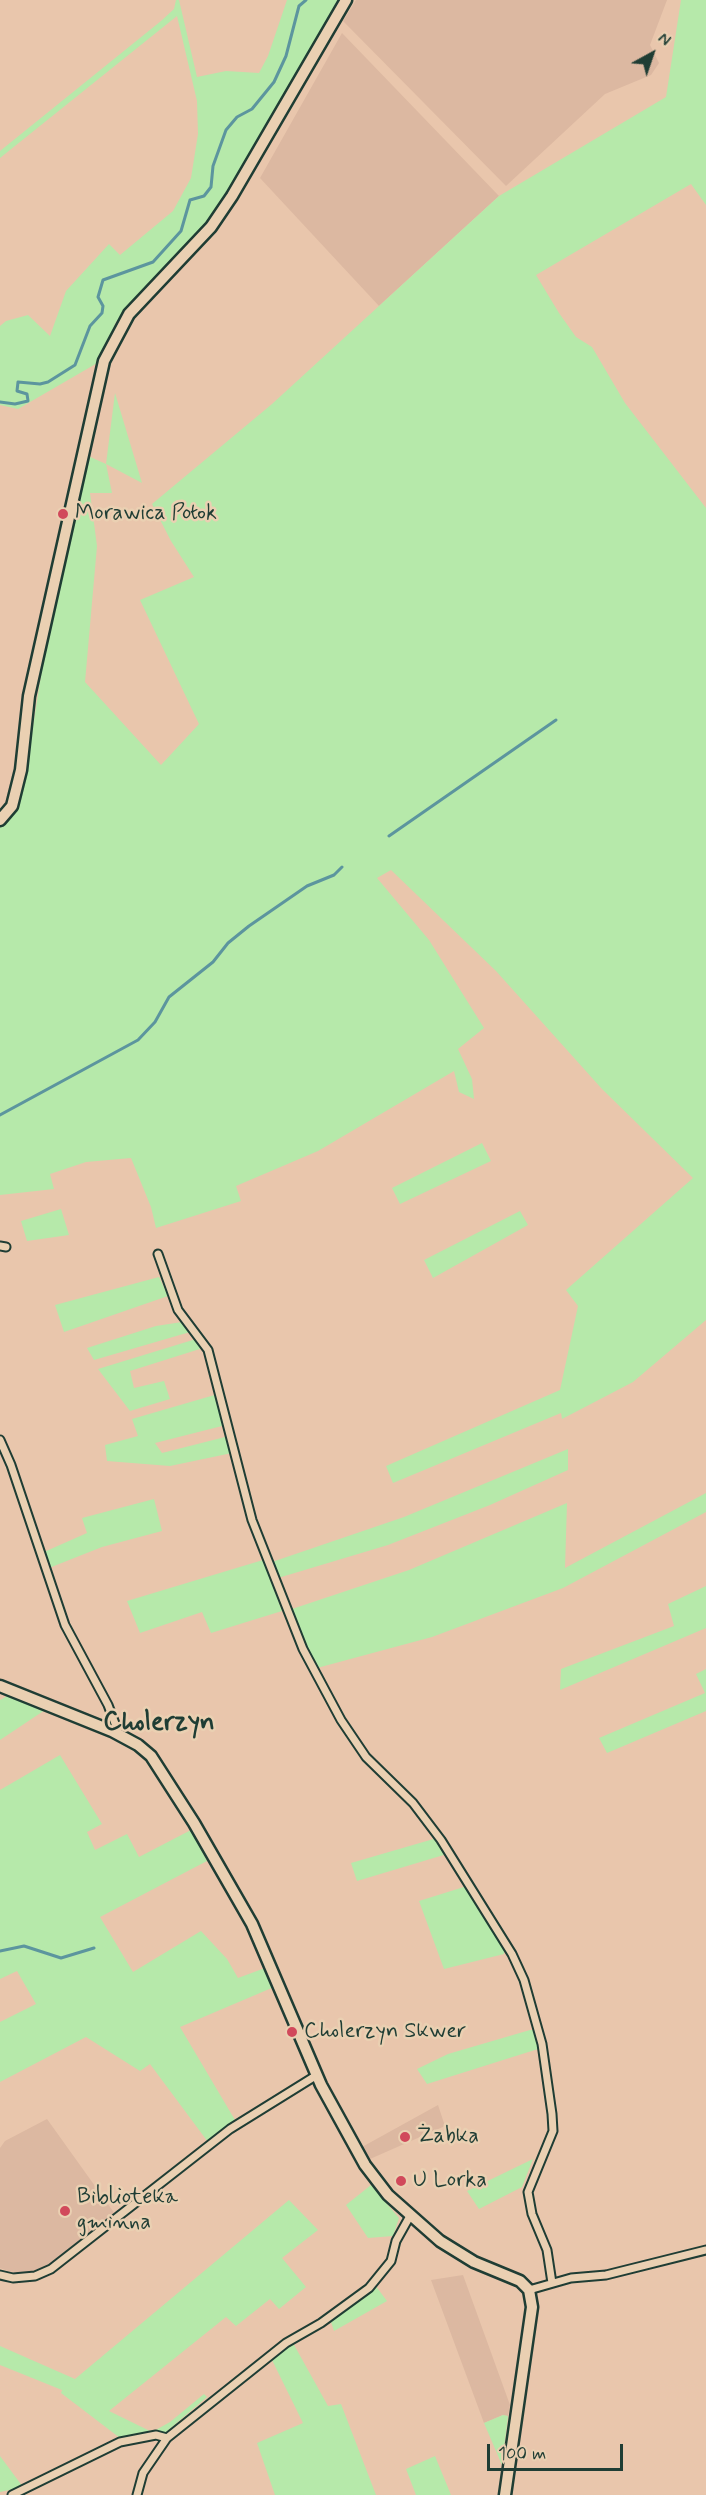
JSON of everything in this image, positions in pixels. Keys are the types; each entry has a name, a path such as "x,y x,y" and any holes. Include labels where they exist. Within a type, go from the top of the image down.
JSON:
{"street":[{"path":"0,820 12,806 21,770 29,696 105,361 129,314 211,227 232,196 346,0"},
{"path":"158,1254 168,1286 182,1318 208,1350 252,1520 303,1649 341,1720 366,1757 413,1803 441,1840 512,1954 524,1980 542,2044 552,2114 553,2131 528,2192 549,2259 552,2283"},
{"path":"0,1440 13,1468 65,1625 108,1705 119,1736"},
{"path":"0,1686 119,1736 138,1745 150,1756 200,1832 261,1941 316,2075 357,2153 384,2190 410,2216 457,2252 520,2281 529,2290 532,2307 505,2495"},
{"path":"0,2275 13,2278 35,2276 51,2269 230,2129 316,2075"},
{"path":"137,2495 143,2473 166,2438 286,2343 321,2323 369,2288 391,2261 396,2241 410,2216"},
{"path":"529,2290 571,2278 606,2275 706,2250"},
{"path":"12,2495 120,2442 156,2435 166,2438"}],"shaded area":[{"path":"356,0 667,0 650,45 659,63 651,75 605,94 506,186 343,21"},
{"path":"342,33 499,196 379,306 260,178"},
{"path":"438,2105 445,2126 370,2159 362,2147"},
{"path":"47,2119 115,2214 46,2268 28,2274 8,2271 0,2268 0,2148 5,2141"},
{"path":"463,2275 510,2405 508,2416 503,2415 484,2423 431,2280"}],"green space":[{"path":"176,0 179,0 197,77 226,71 259,73 268,56 287,0 338,0 215,213 116,322 99,362 18,409 0,405 0,326 6,321 28,315 50,336 66,291 109,244 120,255 173,211 191,178 198,134 197,101 177,16 0,158 0,151 161,21 174,9"},
{"path":"681,0 706,0 706,205 691,184 536,275 576,337 592,347 625,403 706,508 706,1320 633,1382 562,1419 561,1413 393,1483 386,1466 560,1390 578,1306 566,1290 693,1178 602,1089 496,971 391,870 377,878 429,940 484,1028 458,1049 472,1079 474,1099 459,1092 454,1071 318,1151 236,1186 241,1201 156,1228 151,1207 131,1158 86,1162 50,1174 54,1189 0,1195 0,827 18,804 24,783 42,669 88,456 106,464 112,493 90,493 97,546 85,682 161,765 199,724 140,600 194,577 171,541 152,504 272,404 499,196 666,97"},
{"path":"115,393 142,483 106,464"},
{"path":"482,1143 491,1161 400,1204 392,1188"},
{"path":"61,1209 69,1235 27,1241 21,1221"},
{"path":"520,1211 528,1225 433,1278 424,1260"},
{"path":"159,1277 168,1296 64,1332 55,1305"},
{"path":"182,1322 190,1332 94,1360 87,1348 156,1326"},
{"path":"196,1339 203,1348 130,1371 134,1388 164,1381 170,1399 130,1411 98,1369"},
{"path":"218,1394 226,1425 155,1443 162,1453 229,1436 232,1453 170,1466 107,1461 105,1445 138,1436 132,1419"},
{"path":"568,1449 568,1470 490,1505 388,1545 278,1578 272,1562 404,1517"},
{"path":"706,1493 706,1512 563,1588 432,1637 317,1668 289,1610 409,1570 567,1503 565,1568"},
{"path":"154,1499 162,1531 102,1547 49,1568 44,1552 87,1533 82,1518"},
{"path":"263,1560 282,1611 211,1633 202,1612 140,1633 127,1601"},
{"path":"706,1586 706,1628 560,1690 561,1669 674,1626 668,1604"},
{"path":"706,1669 706,1711 607,1753 599,1738 705,1693 696,1674"},
{"path":"7,1696 45,1710 0,1740 0,1700"},
{"path":"60,1755 102,1824 87,1832 95,1850 127,1834 139,1857 191,1830 207,1861 100,1917 133,1972 201,1931 227,1959 238,1978 265,1968 274,1987 180,2027 235,2120 208,2142 150,2064 140,2071 86,2037 0,2082 0,2022 36,2004 17,1971 0,1979 0,1790"},
{"path":"437,1838 447,1854 357,1881 351,1863"},
{"path":"467,1886 504,1949 504,1954 444,1969 419,1901"},
{"path":"534,2030 538,2049 427,2084 417,2069 448,2054"},
{"path":"533,2159 522,2187 479,2209 467,2191"},
{"path":"371,2185 399,2218 393,2236 368,2238 346,2205"},
{"path":"289,2200 318,2230 282,2258 306,2287 279,2309 270,2299 236,2326 226,2317 109,2411 152,2432 170,2422 204,2394 207,2397 166,2432 120,2438 61,2393 62,2390 0,2365 0,2346 75,2379"},
{"path":"375,2285 387,2301 334,2331 331,2322"},
{"path":"293,2343 328,2406 341,2404 376,2495 275,2495 257,2443 303,2423 271,2358"},
{"path":"503,2415 508,2416 502,2465 484,2423"},
{"path":"0,2456 23,2487 0,2492"},
{"path":"435,2456 451,2495 416,2495 406,2469"}],"waterway":[{"path":"0,402 15,404 28,401 27,394 17,391 18,382 40,384 48,382 75,365 90,326 102,313 103,306 98,297 103,280 153,262 181,231 190,200 204,196 211,187 213,166 226,130 237,117 252,109 274,82 286,56 299,6 306,0"},
{"path":"389,836 556,720"},
{"path":"0,1115 138,1040 155,1022 169,997 213,962 228,943 307,886 334,875 342,867"},
{"path":"0,1951 24,1946 61,1958 94,1948"}],"place":[{"name":"Morawica Potok","path":"63,514"},
{"name":"Cholerzyn Skwer","path":"292,2032"},
{"name":"Żabka","path":"405,2137"},
{"name":"U Lorka","path":"401,2181"},
{"name":"Biblioteka gminna","path":"65,2211"}],"district":[{"name":"Cholerzyn","path":"159,1724"}]}
